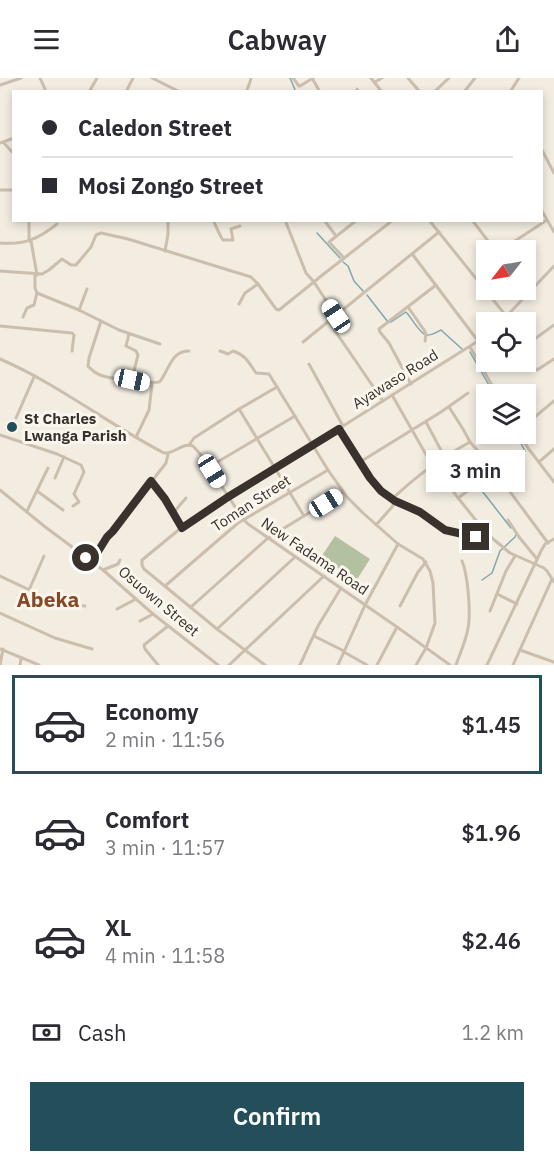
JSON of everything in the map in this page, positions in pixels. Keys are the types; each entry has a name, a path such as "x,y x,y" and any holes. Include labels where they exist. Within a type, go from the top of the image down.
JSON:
{"street":[{"path":"0,85 21,78"},
{"path":"152,78 176,90"},
{"path":"247,90 250,78"},
{"path":"293,78 300,86 312,78"},
{"path":"371,78 381,90"},
{"path":"375,82 382,78"},
{"path":"408,78 418,90"},
{"path":"436,90 449,78"},
{"path":"466,90 476,78"},
{"path":"543,152 554,173"},
{"path":"543,213 554,232"},
{"path":"516,240 547,220"},
{"path":"29,222 36,275 34,288 37,293 129,334 160,344"},
{"path":"165,250 168,222"},
{"path":"214,222 223,240 233,240 231,229 240,226"},
{"path":"286,222 308,276 336,316"},
{"path":"326,222 336,236"},
{"path":"342,260 329,242 354,222"},
{"path":"0,271 36,275 45,273 62,259 71,265 76,265 96,235 101,233 128,238 251,277 279,310 390,222"},
{"path":"431,222 503,312"},
{"path":"474,222 487,240"},
{"path":"0,243 30,241 57,224"},
{"path":"303,342 439,232"},
{"path":"413,255 476,338"},
{"path":"536,285 554,266"},
{"path":"239,304 245,293 258,284"},
{"path":"411,384 389,343 379,330 436,285"},
{"path":"78,310 87,289"},
{"path":"23,317 27,308 34,305 37,293"},
{"path":"512,312 523,300"},
{"path":"408,307 424,330 425,337"},
{"path":"101,321 88,366 95,373 157,383 177,354 189,351"},
{"path":"329,322 383,401"},
{"path":"536,338 554,325"},
{"path":"0,326 72,333 75,335 72,351"},
{"path":"129,334 126,346 136,351 138,356 132,380"},
{"name":"Ayawaso Road","path":"165,586 144,569 142,560 182,528 476,342"},
{"path":"470,347 491,384"},
{"path":"220,351 228,354 234,351 243,355 255,372 268,374 344,492 363,513 398,544 426,562 432,576 435,621 426,648 416,665"},
{"path":"0,359 168,454 184,445 189,445 193,439 277,387"},
{"path":"536,368 554,359"},
{"path":"309,364 360,462 375,484 393,500 420,512 448,531 476,537 489,537"},
{"path":"16,418 34,377"},
{"path":"136,437 149,410 152,384"},
{"path":"360,462 426,422 468,393"},
{"path":"392,395 432,465 489,537 504,550 547,571 553,580 513,665"},
{"path":"536,416 554,401"},
{"path":"449,407 470,442 488,462 548,543"},
{"path":"239,409 304,516"},
{"path":"209,467 295,416"},
{"path":"426,422 444,456"},
{"path":"0,435 81,465 84,472 74,494 79,502 73,506"},
{"path":"376,525 392,507 393,500 413,479 444,456 470,442"},
{"path":"526,444 554,482"},
{"name":"New Fadama Road","path":"189,445 195,447 243,519 450,665"},
{"path":"539,462 553,450"},
{"path":"452,453 476,484 458,498"},
{"path":"92,561 107,537 166,463 168,454"},
{"path":"55,478 64,457"},
{"path":"27,511 48,468"},
{"name":"Toman Street","path":"165,586 243,519 328,470"},
{"path":"151,481 160,491 182,528"},
{"name":"Osuown Street","path":"0,490 92,561 153,614 218,665"},
{"path":"37,491 63,510"},
{"path":"191,607 268,538 344,492"},
{"path":"173,513 186,498"},
{"path":"508,520 537,559"},
{"path":"487,665 543,547 554,539"},
{"path":"338,665 365,605 398,544"},
{"path":"29,590 44,556"},
{"path":"217,629 295,556"},
{"path":"490,611 506,571 515,556"},
{"path":"103,570 118,564 120,560"},
{"path":"456,665 469,621 466,574 462,561"},
{"path":"400,606 418,572 426,562"},
{"path":"0,576 58,602 86,606"},
{"path":"229,665 324,576"},
{"path":"165,586 265,665"},
{"path":"300,665 341,588"},
{"path":"497,594 517,604"},
{"path":"117,609 136,599"},
{"path":"0,613 55,638 92,649"},
{"path":"140,621 153,614"},
{"path":"158,665 144,645 168,626"},
{"path":"377,665 398,627"},
{"path":"314,636 367,665"},
{"path":"0,665 1,649 39,665"},
{"path":"519,650 554,662"},
{"path":"20,665 21,658"}],"green space":[{"path":"335,536 370,559 356,581 321,557"}],"waterway":[{"path":"290,78 295,90"},
{"path":"317,233 340,258"},
{"path":"343,262 348,266 354,281 363,291"},
{"path":"367,295 388,322 406,312 424,334 430,335 441,330 462,349"},
{"path":"470,352 488,384"},
{"path":"506,466 525,451 521,444"},
{"path":"494,475 479,487 511,528"},
{"path":"482,580 492,573 500,551 516,535"}],"place":[{"name":"St Charles Lwanga Parish","path":"12,427"}],"district":[{"name":"Abeka","path":"48,599"}],"route":[{"path":"86,558 92,561 107,537 151,481 160,491 182,528 339,429 370,478 381,491 395,501 420,512 445,530 476,537"}]}
